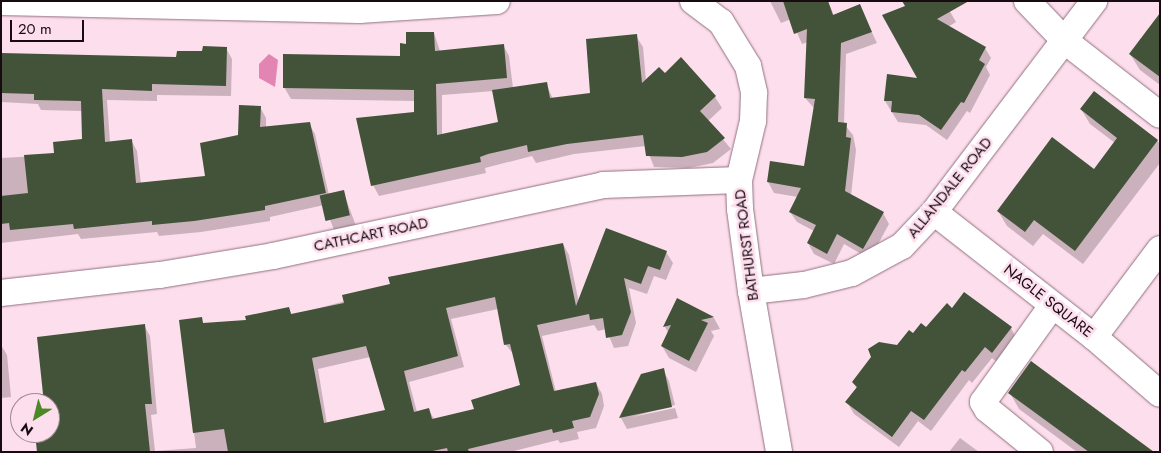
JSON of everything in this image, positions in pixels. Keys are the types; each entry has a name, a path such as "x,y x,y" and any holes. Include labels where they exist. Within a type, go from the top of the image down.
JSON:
{"street":[{"path":"1,2 359,10 497,1"},
{"name":"BATHURST ROAD","path":"692,1 721,22 748,66 754,93 752,121 739,180 751,291 779,452"},
{"path":"1027,1 1065,41 1160,115"},
{"name":"ALLANDALE ROAD","path":"751,291 804,284 852,273 902,246 934,212 1094,1"},
{"name":"CATHCART ROAD","path":"1,293 160,275 272,256 603,185 739,180"},
{"name":"NAGLE SQUARE","path":"934,212 1094,337 1160,394"},
{"path":"1094,337 1160,249"},
{"path":"1040,452 987,409 983,402 985,395 1052,306"}],"shaded area":[{"path":"269,54 278,60 275,87 259,78 259,64"}],"building":[{"path":"783,1 828,1 833,15 860,4 872,32 841,43 838,122 847,123 846,137 851,138 845,191 884,212 863,249 837,234 827,254 807,243 816,225 789,212 801,188 767,182 770,161 804,166 815,99 804,98 807,29 794,34"},
{"path":"902,1 969,1 937,19 986,47 979,60 985,64 964,103 961,102 941,130 919,115 891,112 892,101 884,101 887,74 917,78 882,15 905,6"},
{"path":"1160,13 1160,77 1129,54"},
{"path":"406,32 434,32 435,51 504,44 507,78 436,84 437,135 498,122 492,90 547,82 550,98 590,93 586,39 637,34 642,83 659,67 665,73 681,57 716,96 700,111 725,138 707,152 682,157 646,156 643,135 567,144 528,152 527,145 488,154 480,157 481,162 371,186 356,118 414,112 414,90 283,88 283,54 400,56 400,43 406,44"},
{"path":"203,46 227,47 226,86 152,84 152,91 102,89 105,142 132,139 136,183 205,176 200,143 238,135 239,105 261,106 260,127 310,122 326,193 265,206 265,210 194,221 152,225 152,221 74,229 73,224 10,230 9,223 1,224 1,196 28,193 24,155 54,153 53,142 82,139 81,101 34,100 34,94 1,93 1,53 176,57 177,51 202,51"},
{"path":"1094,91 1158,140 1075,251 1034,220 1025,232 997,211 1052,137 1094,169 1117,138 1080,109"},
{"path":"344,190 350,215 325,221 320,196"},
{"path":"606,228 667,251 660,270 648,266 641,284 624,278 631,312 622,335 606,338 603,318 590,320 589,314 537,325 554,391 596,382 599,394 590,417 572,421 574,428 553,433 552,429 468,449 469,452 448,452 447,448 428,452 228,452 224,429 193,433 179,320 202,317 203,323 246,320 245,316 289,307 291,314 344,303 342,295 390,284 388,277 563,243 576,306","holes":["495,297 504,345 510,344 520,385 471,400 474,409 432,419 429,408 414,412 404,371 458,356 446,308","366,346 385,410 324,423 312,358"]},
{"path":"964,292 1012,327 992,353 985,347 965,372 962,370 924,420 911,411 892,437 845,402 857,387 852,382 871,357 868,349 879,342 897,345 909,330 913,333 921,323 926,327 947,303 952,308"},
{"path":"677,298 714,317 701,320 708,323 689,361 661,346 671,325 663,327"},
{"path":"145,324 152,404 145,404 150,452 37,452 36,443 60,443 60,393 43,393 37,337"},
{"path":"1031,361 1154,452 1089,452 1008,393"},
{"path":"664,368 672,407 619,418 641,374"}]}
